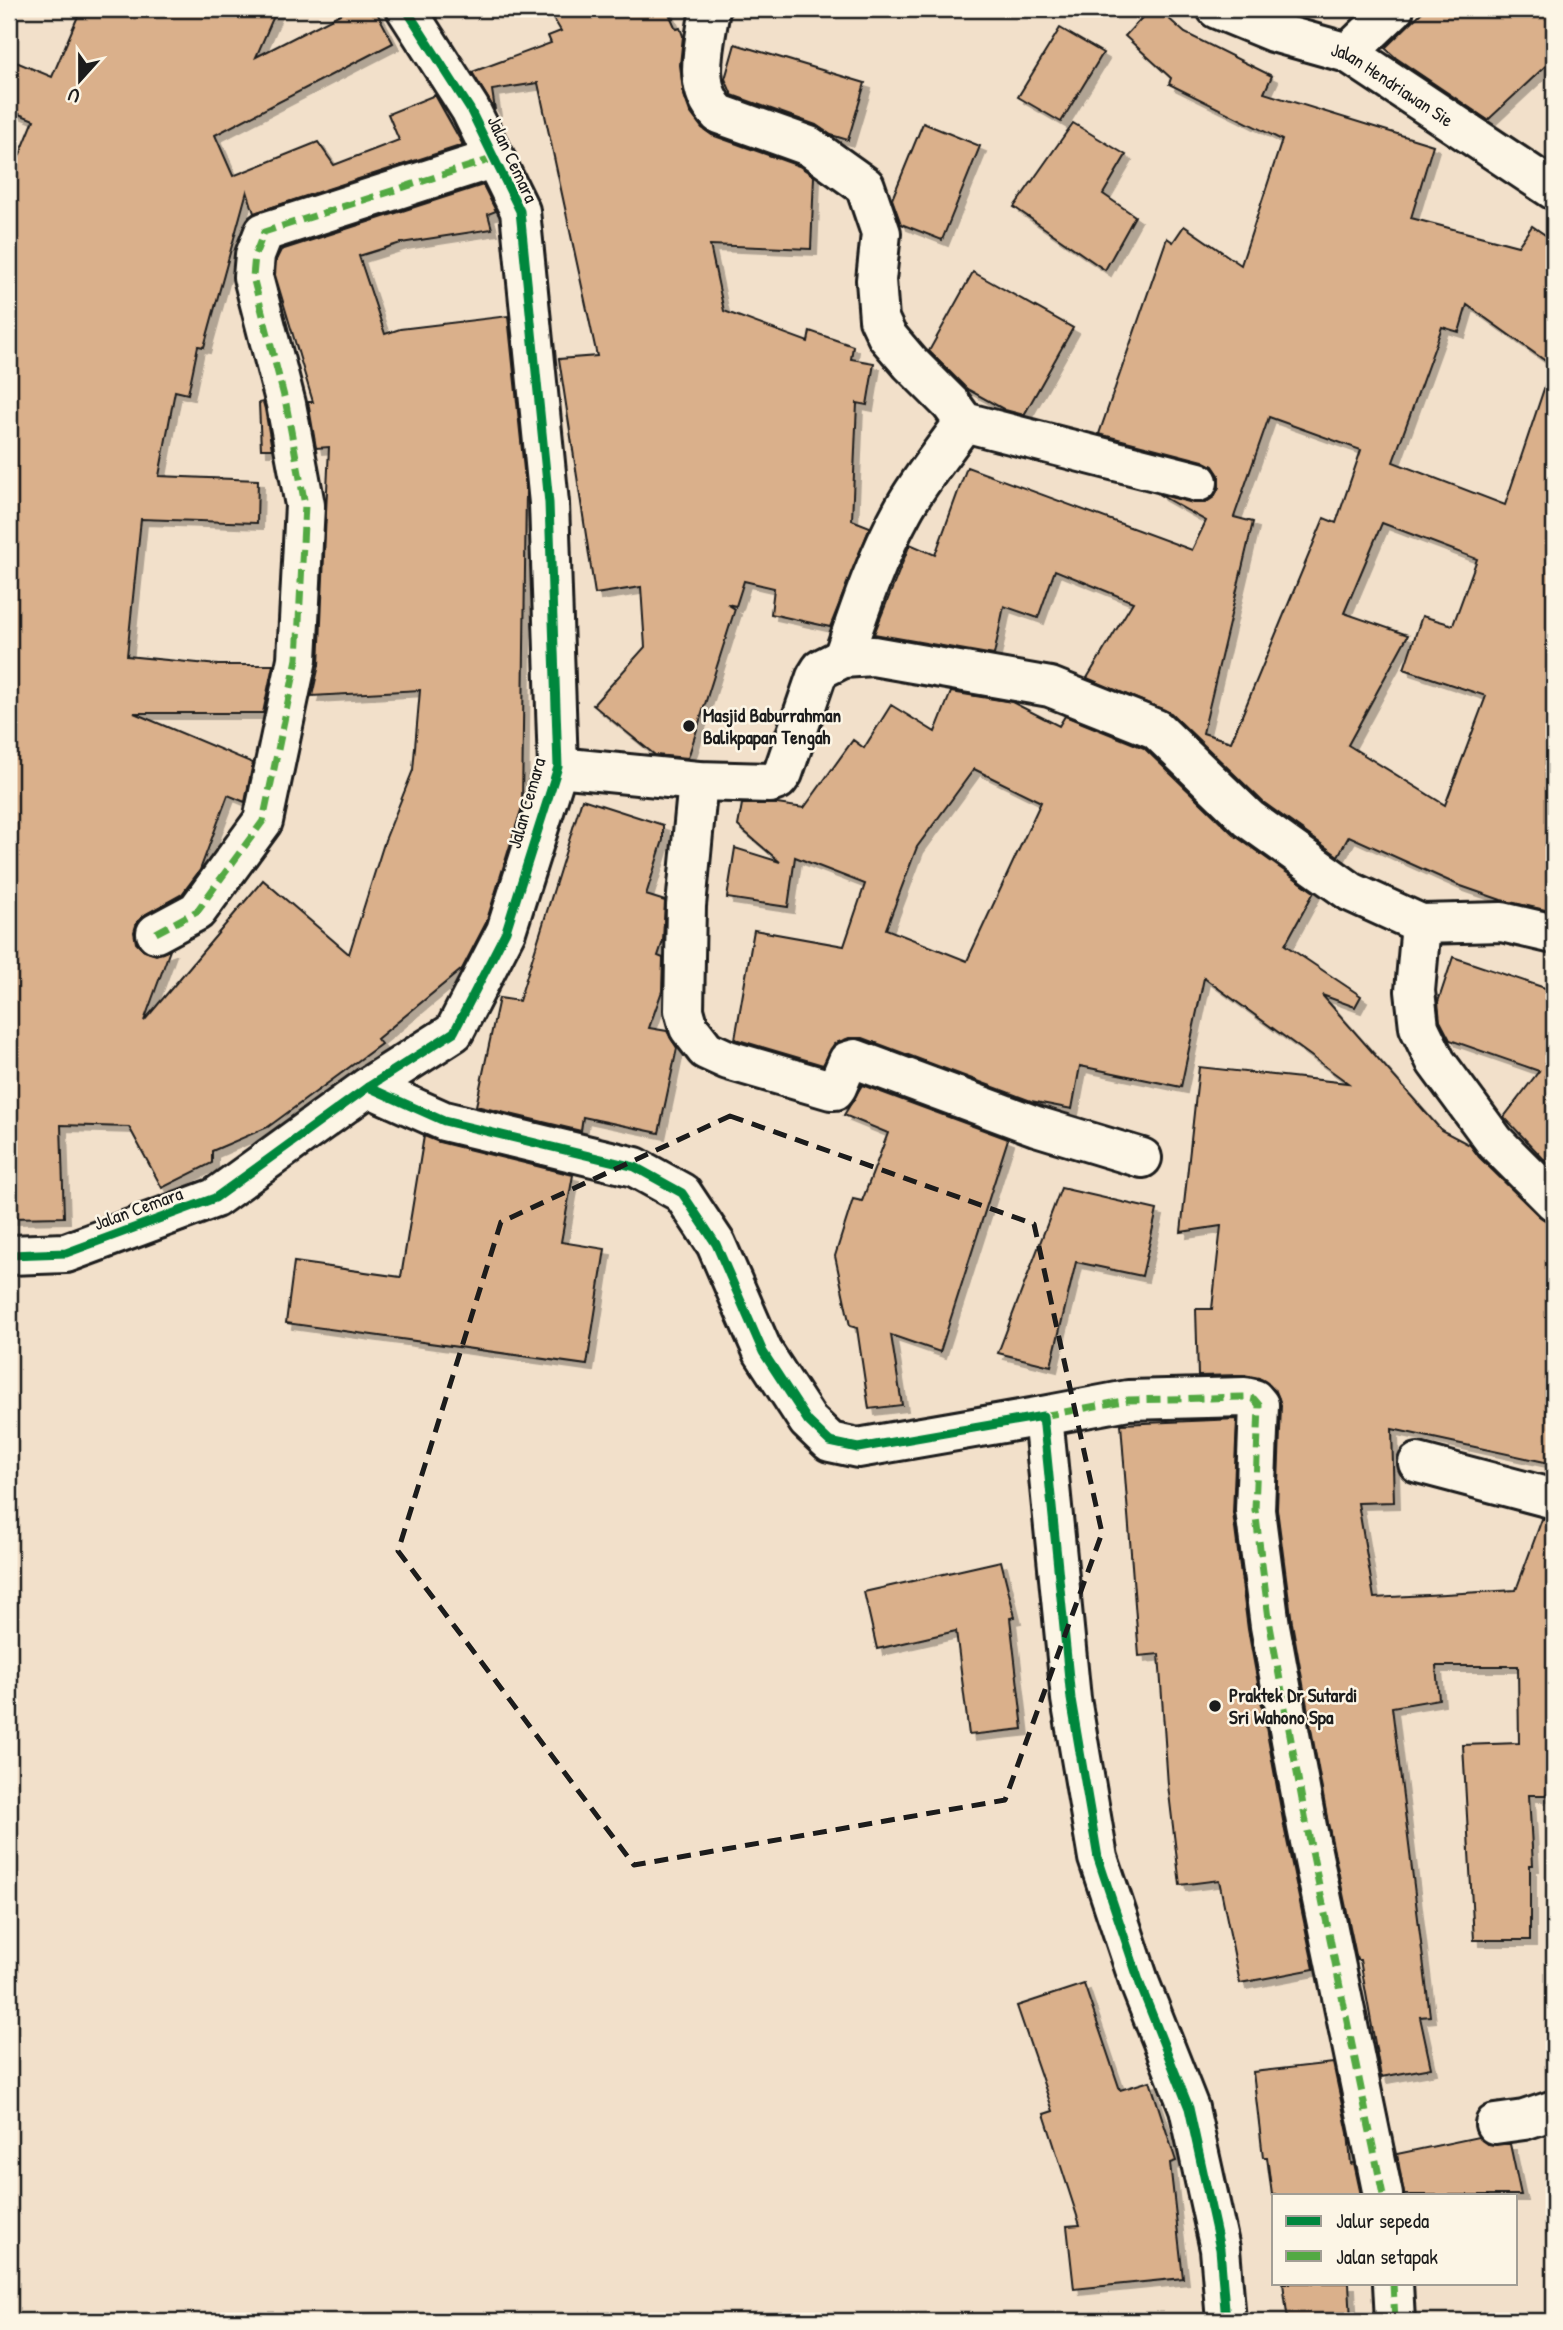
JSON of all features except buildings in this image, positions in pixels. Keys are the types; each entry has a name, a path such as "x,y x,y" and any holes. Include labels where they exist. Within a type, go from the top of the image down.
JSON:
{"street":[{"name":"Jalan Cemara","path":"9,1255 66,1253 215,1198 368,1087 454,1032 506,931 558,767 548,503 520,211 470,109 406,9"},
{"path":"710,9 701,72 711,106 719,114 809,146 865,186 881,233 876,280 879,319 887,336 909,363 951,404 964,422 1198,482"},
{"name":"Jalan Hendriawan Sie","path":"1217,9 1273,32 1349,52 1554,190"},
{"path":"1349,52 1394,9"},
{"path":"156,933 197,911 263,821 297,660 305,505 286,404 253,277 255,255 264,232 495,158"},
{"path":"843,659 866,591 889,537 905,507 964,422"},
{"path":"558,767 698,780 770,783 783,774 821,669 843,659 873,656 1050,687 1156,729 1249,819 1351,892 1421,924 1502,922 1554,934"},
{"path":"698,780 686,906 684,1010 689,1028 706,1050 727,1060 831,1090 837,1087 848,1061 855,1059 1036,1126 1142,1158"},
{"path":"1421,924 1415,991 1419,1027 1436,1062 1495,1142 1554,1201"},
{"path":"368,1087 444,1121 635,1167 682,1193 716,1244 763,1352 808,1421 830,1442 858,1448 1128,1400 1254,1399 1259,1405 1255,1510 1269,1626 1307,1827 1383,2194"},
{"path":"1043,1416 1071,1699 1098,1858 1140,1984 1189,2108 1220,2249 1227,2321"},
{"path":"1418,1462 1554,1499"},
{"path":"1495,2124 1524,2120 1554,2110"},
{"path":"1393,2284 1395,2321"}],"highlighted area":[{"path":"730,1116 1034,1224 1102,1533 1005,1800 634,1865 398,1551 501,1222"}],"marked path":[{"path":"156,933 197,911 263,821 297,659 305,505 286,404 253,277 255,255 264,232 495,158"},
{"path":"1043,1416 1128,1400 1245,1397 1254,1399 1259,1405 1255,1510 1270,1626 1307,1827 1383,2194"},
{"path":"1393,2284 1395,2321"}],"cycle path":[{"path":"9,1255 66,1253 215,1198 368,1087 454,1032 506,931 558,767 549,503 520,211 470,109 406,9"},
{"path":"368,1087 444,1121 635,1167 682,1193 716,1244 763,1352 808,1421 830,1442 858,1448 1043,1416 1071,1699 1098,1858 1140,1984 1189,2108 1220,2249 1226,2321"}],"place":[{"name":"Masjid Baburrahman Balikpapan Tengah","path":"689,726"},
{"name":"Praktek Dr Sutardi Sri Wahono Spa","path":"1215,1706"}]}
